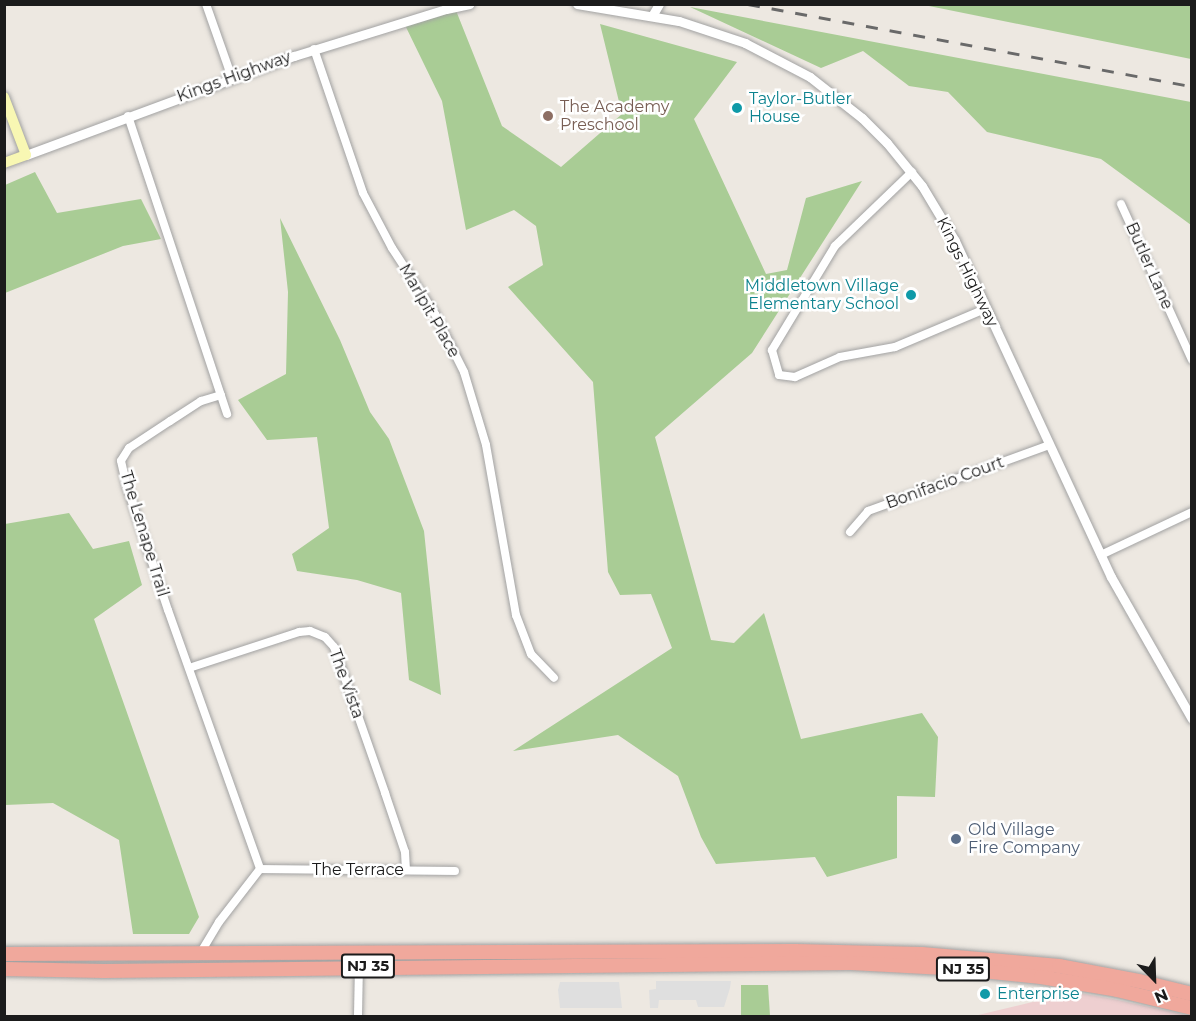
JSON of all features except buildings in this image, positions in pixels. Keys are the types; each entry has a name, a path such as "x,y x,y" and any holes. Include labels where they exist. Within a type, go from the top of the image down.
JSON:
{"highway":[{"name":"NJ 35","path":"4,954 796,951 922,954 1059,966 1139,981 1191,994"},
{"name":"NJ 35","path":"4,969 104,971 359,966 851,963 963,969 1032,976 1117,990 1191,1008"}],"main road":[{"path":"4,97 26,154"},
{"name":"Kings Highway","path":"4,163 26,154"}],"street":[{"path":"207,4 232,78"},
{"name":"Kings Highway","path":"26,154 314,50 469,4"},
{"name":"Kings Highway","path":"577,4 652,16 712,31 745,43 810,77 862,118 912,172 955,241 1101,555 1191,719"},
{"path":"652,16 659,4"},
{"name":"Marlpit Place","path":"314,50 363,193 387,240 435,314 464,372 486,445 516,615 531,654 554,678"},
{"path":"128,116 227,414"},
{"path":"912,172 835,246 772,350 779,375 795,377 840,357 895,347 985,309"},
{"name":"Butler Lane","path":"1121,204 1191,360"},
{"name":"The Lenape Trail","path":"221,395 201,401 129,448 122,461 131,499 260,869"},
{"name":"Bonifacio Court","path":"850,532 868,511 1048,445"},
{"path":"1101,555 1191,512"},
{"name":"The Vista","path":"189,669 299,632 310,631 325,637 334,647 374,759 405,852 406,869"},
{"path":"201,952 219,922 260,869"},
{"name":"The Terrace","path":"260,869 455,871"},
{"path":"358,1017 359,966"}],"shaded area":[{"path":"656,981 731,981 724,1007 698,1007 696,1000 659,1000 658,1008 650,1008 649,990 656,989"},
{"path":"560,982 619,982 622,1008 560,1008 558,990"},
{"path":"1074,992 1113,999 1191,1016 974,1016"}],"green space":[{"path":"924,5 1191,5 1191,59"},
{"path":"690,7 1191,102 1191,225 1101,159 987,132 948,92 909,86 863,51 821,68"},
{"path":"455,8 502,126 561,167 622,114 600,24 737,62 694,119 766,274 787,270 806,198 862,181 752,353 655,437 711,640 734,643 764,613 801,739 922,713 938,737 935,797 897,796 897,858 827,877 815,857 716,864 701,837 678,776 618,735 513,751 672,648 651,594 620,595 608,572 593,382 508,287 543,265 536,226 514,210 466,230 442,101 403,21"},
{"path":"35,172 57,213 141,199 161,239 123,246 5,293 5,185"},
{"path":"280,218 340,340 370,412 389,439 424,531 441,695 409,680 401,593 357,580 297,571 292,554 329,528 317,437 267,440 238,400 286,374 288,292"},
{"path":"69,513 93,549 129,541 142,585 94,619 199,917 189,934 133,934 119,840 53,803 5,805 5,524"},
{"path":"741,985 768,985 770,1016 741,1016"}],"railway":[{"path":"748,4 1192,86"}],"place":[{"name":"Taylor-Butler House","path":"737,108"},
{"name":"The Academy Preschool","path":"548,116"},
{"name":"Middletown Village Elementary School","path":"911,295"},
{"name":"Old Village Fire Company","path":"956,839"},
{"name":"Enterprise","path":"985,994"}]}
